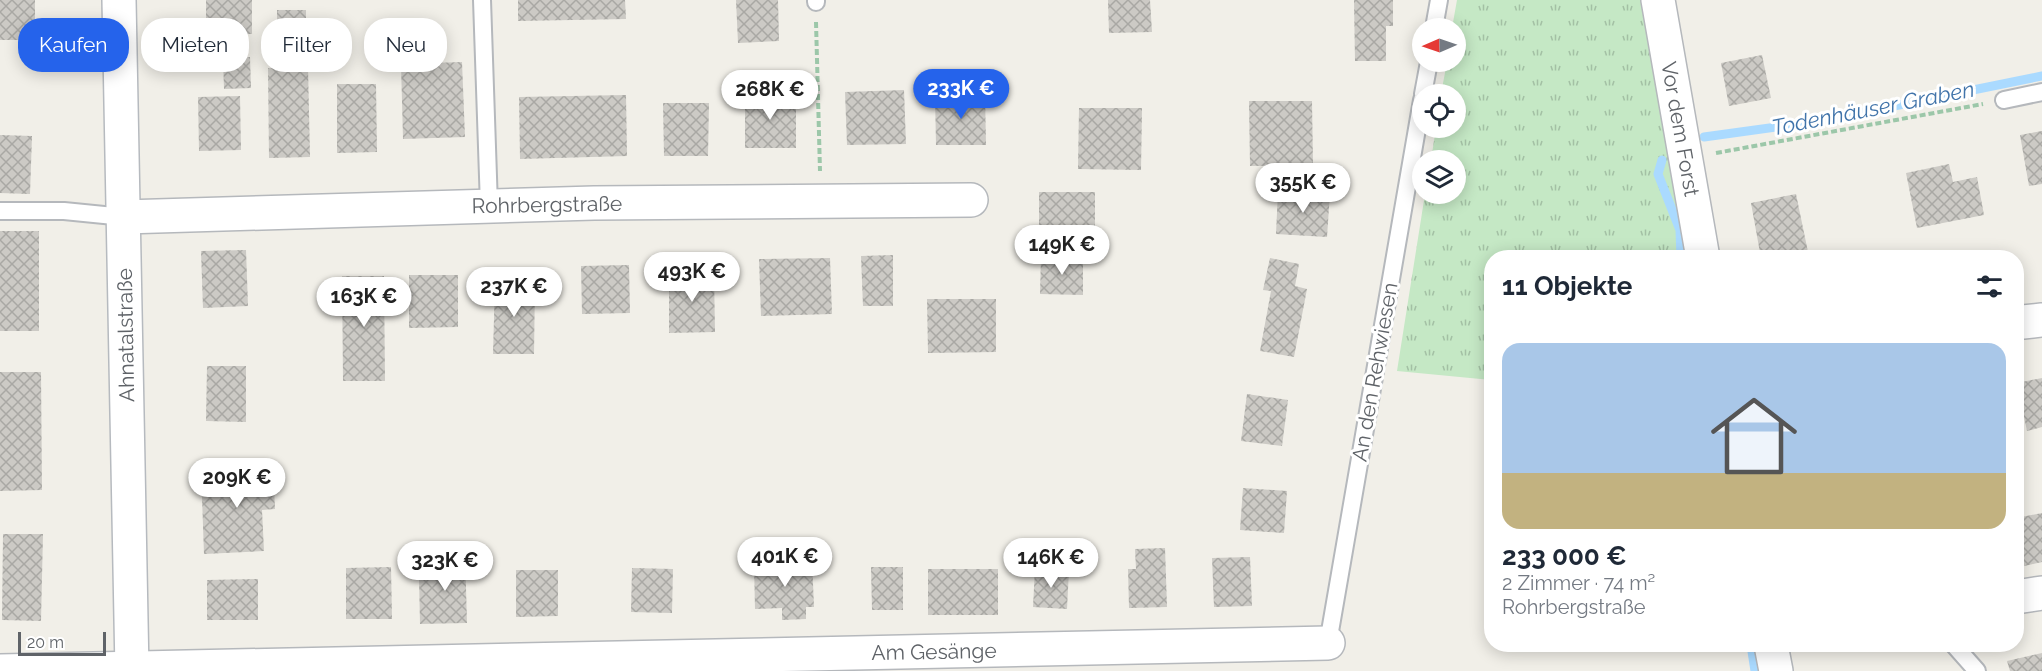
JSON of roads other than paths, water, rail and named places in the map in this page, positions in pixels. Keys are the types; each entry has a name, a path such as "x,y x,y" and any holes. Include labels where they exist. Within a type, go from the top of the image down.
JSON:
{"street":[{"name":"Ahnatalstraße","path":"119,0 132,670"},
{"name":"Vor dem Forst","path":"1658,0 1702,250"},
{"name":"Rohrbergstraße","path":"124,217 489,206 971,200"},
{"path":"2024,596 2042,593"},
{"name":"Am Gesänge","path":"0,671 1328,643"},
{"path":"1772,652 1776,671"}],"lane":[{"path":"482,0 489,206"},
{"path":"1436,18 1439,0"},
{"path":"2004,100 2042,92"},
{"name":"An den Rehwiesen","path":"1328,643 1415,138"},
{"path":"0,211 64,211 124,217"},
{"path":"1960,652 1977,671"}],"waterway":[{"name":"Todenhäuser Graben","path":"1704,137 1820,121 2042,76"},
{"name":"Todenhäuser Graben","path":"1662,160 1658,174 1680,230 1681,250"},
{"name":"Todenhäuser Graben","path":"1752,652 1755,671"}]}
